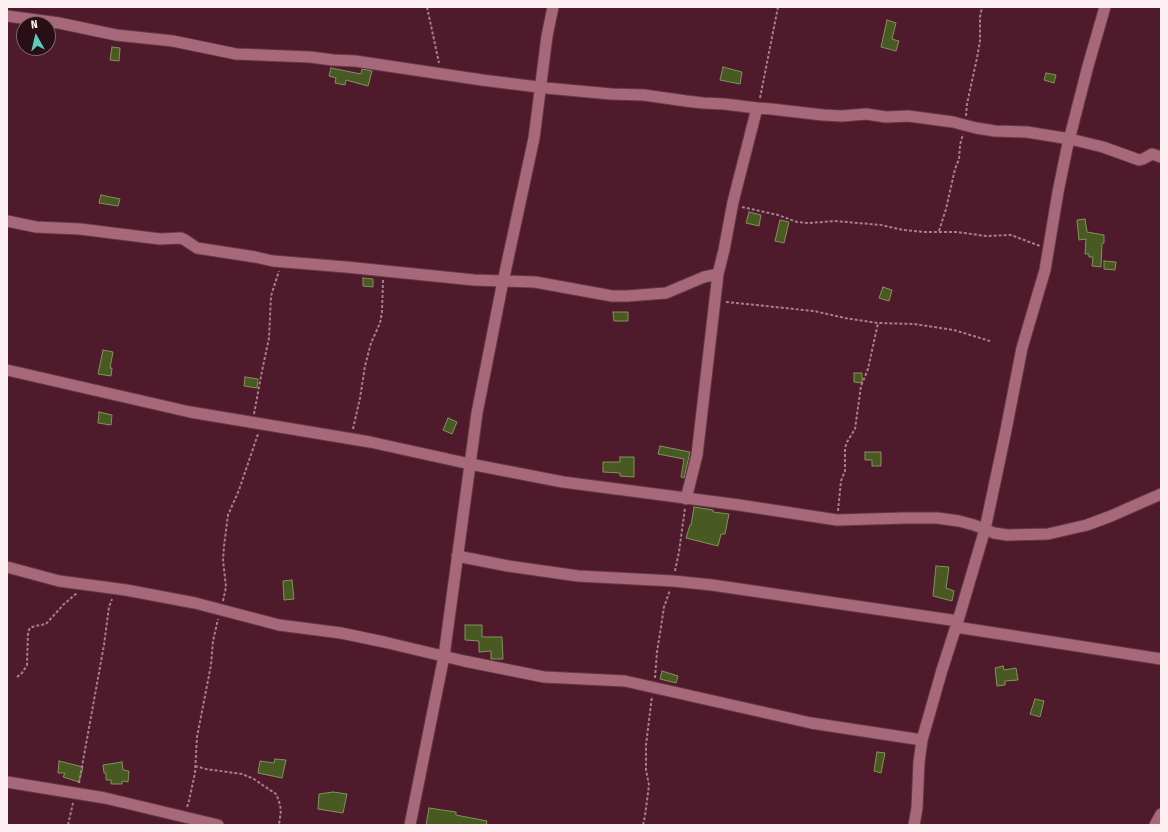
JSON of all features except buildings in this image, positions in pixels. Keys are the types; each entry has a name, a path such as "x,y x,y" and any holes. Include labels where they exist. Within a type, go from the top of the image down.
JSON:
{"street":[{"path":"410,825 444,656 477,413 503,281 534,138 547,36 554,7"},
{"path":"914,825 917,808 919,762 922,740 985,529 1022,348 1045,270 1058,192 1088,66 1105,7"},
{"path":"7,16 59,22 116,35 173,42 236,54 310,56 374,63 482,80 540,87 612,94 644,95 686,102 724,104 824,115 842,116 866,114 886,117 908,116 953,122 995,131 1027,132 1070,140 1104,147 1139,160 1152,154 1161,157"},
{"path":"686,499 697,455 718,274 757,108"},
{"path":"7,221 36,227 80,229 160,239 181,238 197,248 282,262 474,280 535,282 564,286 599,294 627,296 666,293 704,277 718,274"},
{"path":"7,370 190,412 351,438 470,464 563,482 767,509 837,520 937,518 959,521 994,533 1007,535 1048,534 1087,525 1112,516 1161,494"},
{"path":"457,556 508,566 578,576 672,581 727,587 1161,659"},
{"path":"7,567 59,581 116,589 195,603 279,626 341,633 464,661 544,677 625,681 811,723 922,740"},
{"path":"7,782 105,798 218,825"},
{"path":"1155,825 1161,814"}],"path":[{"path":"427,7 442,74"},
{"path":"757,108 778,7"},
{"path":"939,231 959,159 967,104 980,42 980,17 982,7"},
{"path":"733,206 750,208 778,215 797,222 835,221 881,225 903,230 925,232 957,232 986,236 1011,235 1048,250"},
{"path":"183,817 191,795 195,773 197,737 211,666 213,641 226,587 223,560 228,515 239,490 257,422 262,371 269,338 271,296 282,262"},
{"path":"351,438 365,366 371,343 380,323 382,312 383,271"},
{"path":"714,300 735,304 814,311 844,318 878,323 914,324 954,330 990,340"},
{"path":"837,520 841,481 845,471 845,448 855,429 861,386 868,369 878,323"},
{"path":"643,825 649,785 646,770 646,746 657,652 663,614 681,544 686,499"},
{"path":"17,677 27,666 28,632 30,628 46,624 64,604 87,585"},
{"path":"68,825 79,782 104,645 109,607 116,589"},
{"path":"195,766 242,774 254,779 276,794 281,810 279,825"}]}
